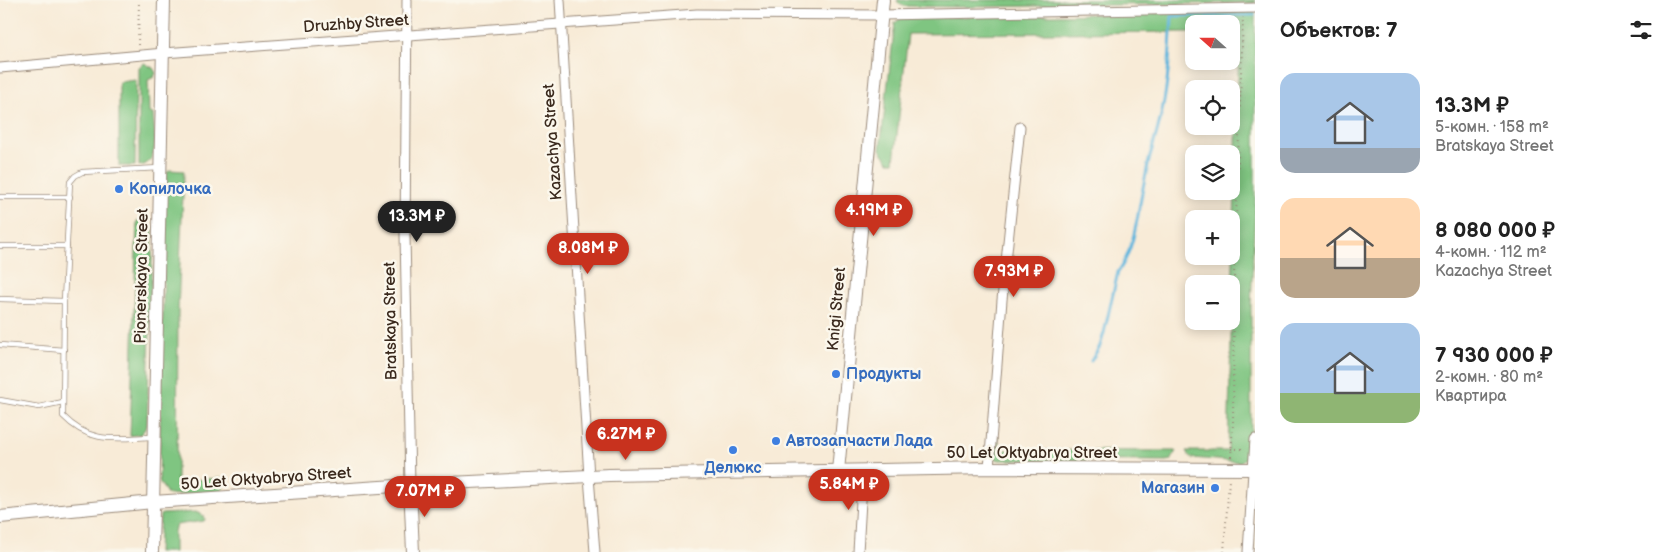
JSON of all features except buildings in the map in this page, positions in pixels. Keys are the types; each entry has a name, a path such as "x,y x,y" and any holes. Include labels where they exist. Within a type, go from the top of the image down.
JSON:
{"main road":[{"name":"Pionerskaya Street","path":"152,552 164,0"},
{"name":"Knigi Street","path":"838,471 883,0"},
{"name":"50 Let Oktyabrya Street","path":"0,517 153,502 609,475 989,468 1254,469"},
{"name":"Bratskaya Street","path":"410,486 413,552"}],"street":[{"name":"Bratskaya Street","path":"407,0 405,235 410,486"},
{"name":"Kazachya Street","path":"560,0 595,552"},
{"name":"Druzhby Street","path":"0,68 137,55 697,14 882,15 1255,8"},
{"path":"989,468 1002,300 1020,127"},
{"path":"1248,552 1255,439"},
{"path":"838,471 862,484 858,552"}],"lane":[{"path":"154,437 104,439 92,436 70,423 64,416 64,301 70,182 76,174 82,172 160,168"},
{"path":"0,198 70,198"},
{"path":"0,246 67,246"},
{"path":"0,299 64,301"},
{"path":"0,345 64,350"},
{"path":"0,400 39,407 64,402"}],"path":[{"path":"137,55 139,0"},
{"path":"1224,552 1233,423 1234,276 1243,8"},
{"path":"1231,449 1255,449"}],"green space":[{"path":"897,0 1255,0 1255,3 967,7 904,6 899,4"},
{"path":"1255,11 1255,204 1251,308 1251,449 1247,457 1240,462 1192,458 1186,451 1228,451 1231,330 1240,330 1240,275 1233,275 1233,265 1240,265 1240,210 1234,210 1235,200 1240,200 1240,145 1236,145 1236,135 1240,135 1240,80 1238,80 1238,70 1240,70 1240,15 1185,15 1185,32 908,34 894,162 889,162 880,149 895,23 901,18"},
{"path":"144,63 153,68 156,73 154,77 148,80 149,113 153,114 155,145 151,159 146,164 139,166 139,67"},
{"path":"136,80 135,166 119,166 119,82"},
{"path":"170,170 184,171 178,310 177,481 222,478 223,489 221,492 168,495 159,479 166,173"},
{"path":"139,220 153,227 147,426 141,434 130,436 137,221"},
{"path":"998,436 1000,450 1176,451 1171,460 1166,461 999,460 994,458"},
{"path":"196,512 204,516 205,520 176,525 174,531 174,552 158,552 160,515"}],"waterway":[{"path":"1091,361 1100,346 1118,272 1133,238 1143,186 1164,99 1169,63 1172,16 1254,15"}],"place":[{"name":"Копилочка","path":"119,189"},
{"name":"Продукты","path":"836,374"},
{"name":"Автозапчасти Лада","path":"776,441"},
{"name":"Делюкс","path":"733,450"},
{"name":"Магазин","path":"1215,488"}]}
